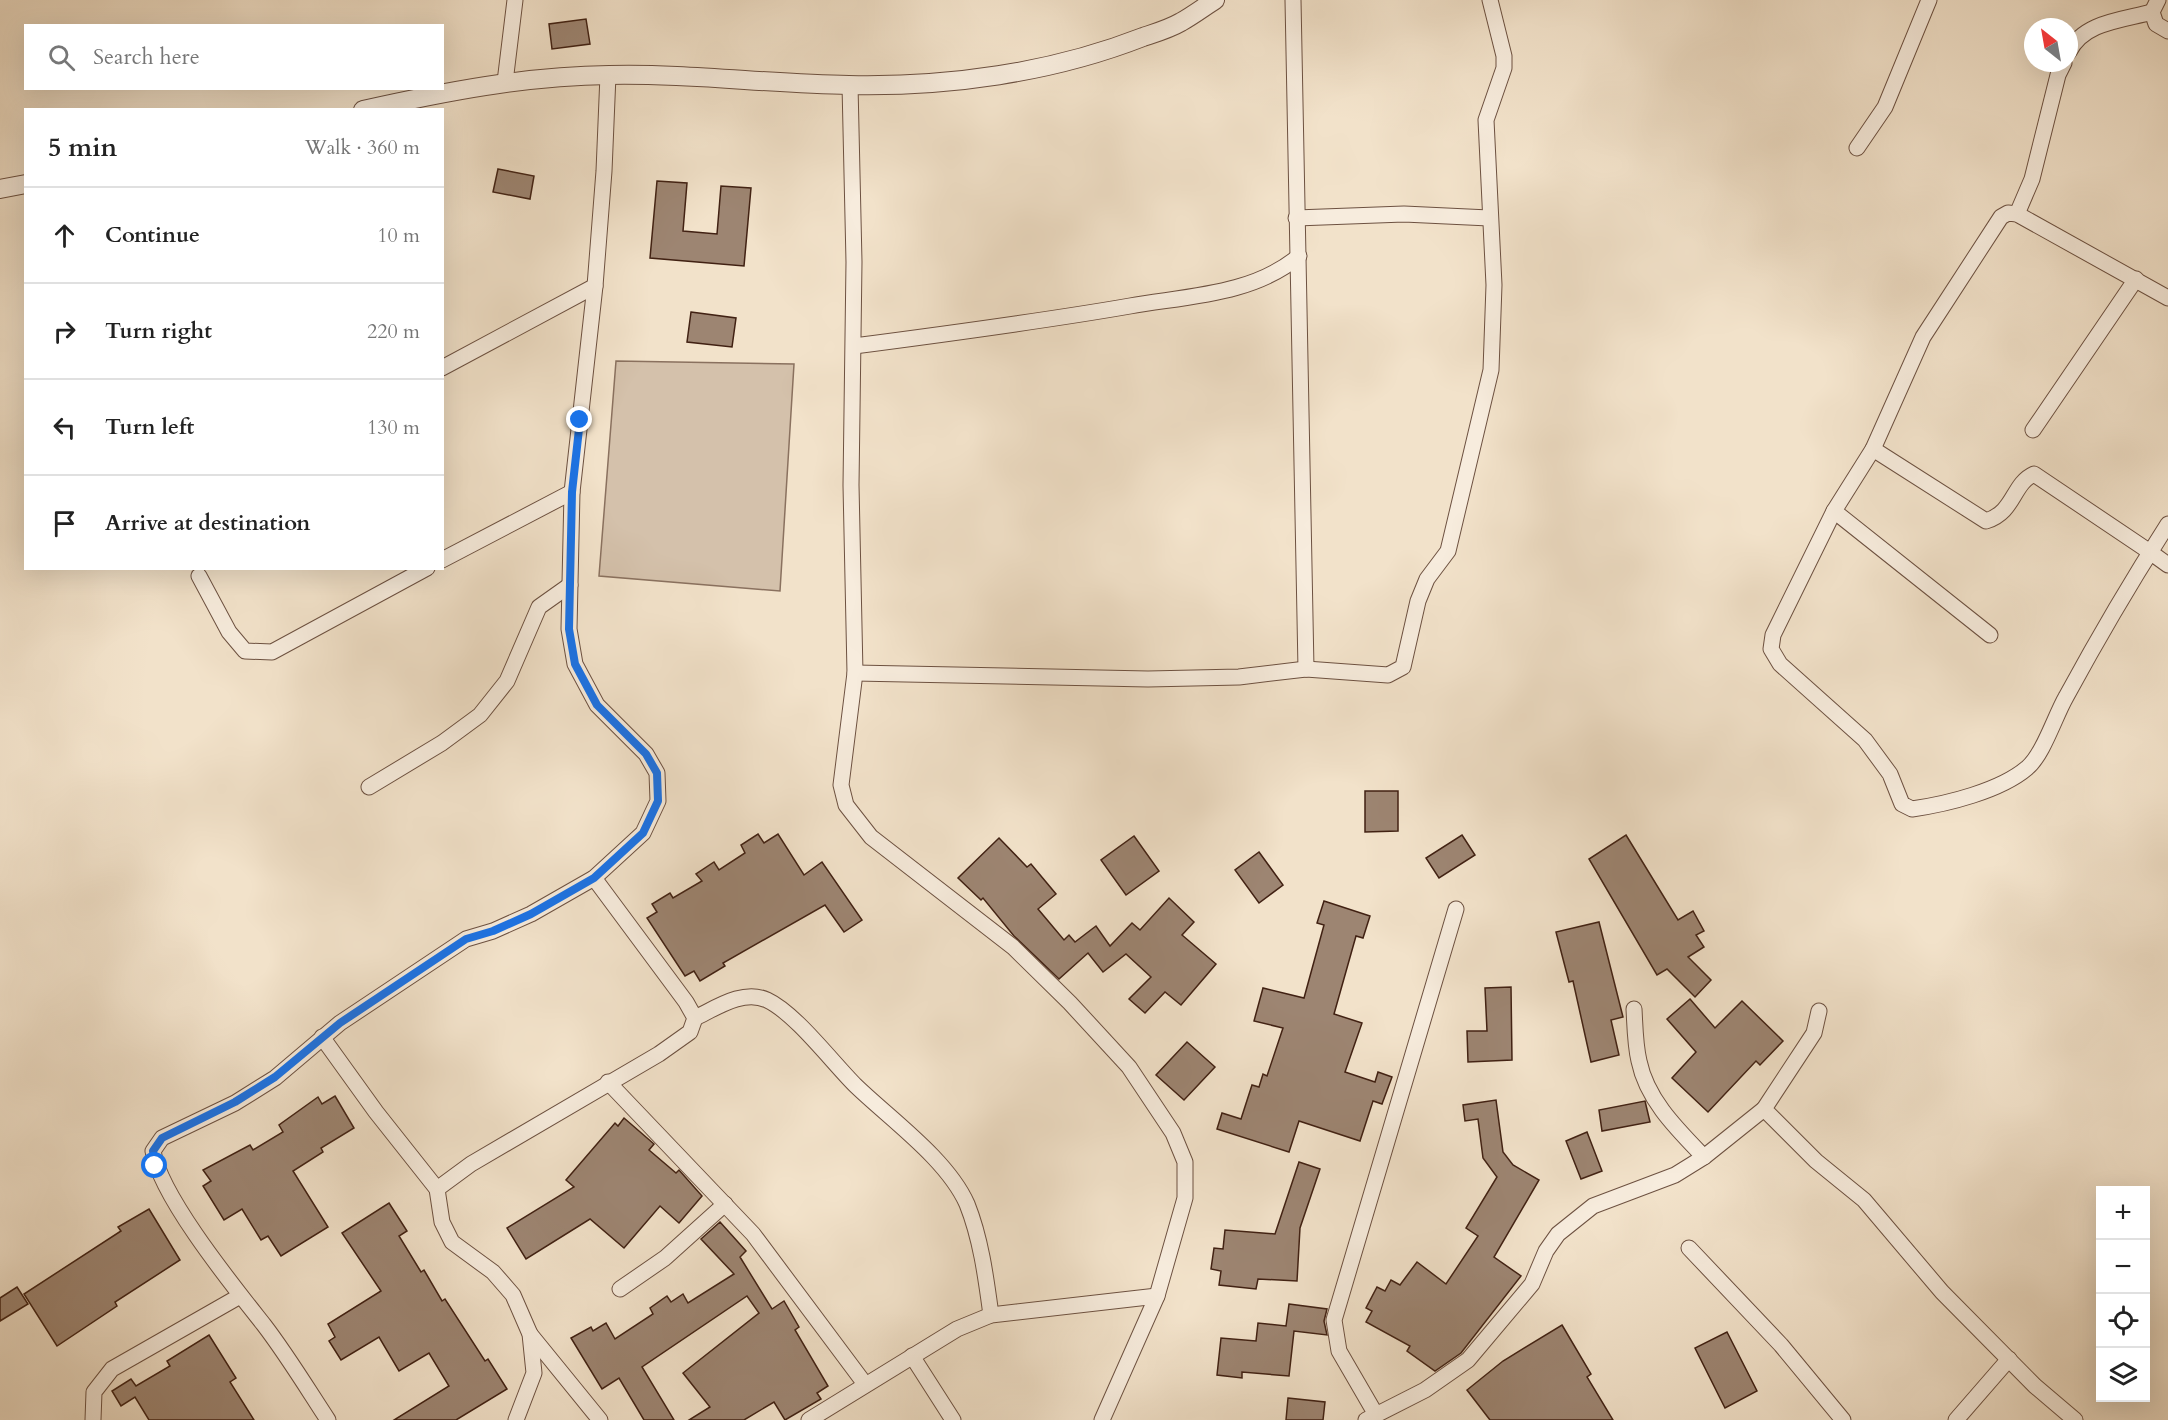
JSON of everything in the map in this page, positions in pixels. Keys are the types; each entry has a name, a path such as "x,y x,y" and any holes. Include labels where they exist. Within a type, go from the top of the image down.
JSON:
{"street":[{"path":"505,82 515,0"},
{"path":"373,108 505,82 608,75 683,75 850,85 949,81 1047,67 1120,46 1180,23 1215,0"},
{"path":"1293,0 1306,669"},
{"path":"855,673 1148,679 1239,677 1306,669 1376,676 1388,675 1403,668 1418,600 1426,579 1448,551 1491,370 1494,285 1486,120 1504,68 1504,56 1490,0"},
{"path":"1857,148 1885,107 1929,0"},
{"path":"2078,37 2092,28 2155,6 2157,24 2168,31"},
{"path":"2017,214 2032,178 2060,72"},
{"path":"328,1420 182,1210 155,1166 153,1151 162,1138 235,1102 275,1077 322,1037 466,939 493,931 531,914 594,878 643,833 658,801 657,773 646,754 597,705 575,664 569,629 572,492 595,286 604,171 608,75"},
{"path":"850,85 854,346 851,486 855,673 841,785 846,805 856,821 871,837 1013,947 1070,1003 1129,1067 1173,1133 1185,1162 1185,1198 1157,1296 1102,1420"},
{"path":"0,189 24,184"},
{"path":"2168,298 2017,214 2008,213 2001,218 1923,337 1897,390 1873,449 1834,511 1773,634 1771,649 1780,663 1865,741 1890,774 1902,804 1912,809 1932,806 2007,782 2029,767 2066,697 2168,524"},
{"path":"1296,218 1404,214 1490,218"},
{"path":"854,346 1065,317 1216,292 1279,273 1299,256"},
{"path":"2033,430 2136,279"},
{"path":"444,367 595,286"},
{"path":"1873,449 1986,521 2006,511 2026,478 2034,474 2168,565"},
{"path":"444,559 572,492"},
{"path":"1834,511 1990,635"},
{"path":"199,576 229,632 245,651 272,652 423,570"},
{"path":"369,787 442,743 480,715 507,681 539,607 570,585"},
{"path":"594,878 686,1002 695,1018"},
{"path":"1456,909 1334,1320 1339,1351 1370,1417 1425,1390 1468,1360 1532,1284 1545,1251 1558,1233 1593,1206 1675,1175 1704,1157 1764,1109 1814,1033 1819,1011"},
{"path":"437,1189 471,1164 659,1054 690,1032 695,1018 743,996 766,999 790,1017 855,1084 923,1148 954,1182 966,1203 983,1260 992,1315"},
{"path":"1634,1009 1638,1060 1647,1087 1672,1124 1704,1157"},
{"path":"322,1037 376,1112 437,1189 442,1222 452,1242 493,1272 513,1295 530,1334 600,1420"},
{"path":"608,1082 753,1234 865,1384"},
{"path":"1764,1109 1816,1161 1864,1200 1942,1292 2035,1386 2075,1420"},
{"path":"620,1289 665,1258 725,1204"},
{"path":"1689,1248 1781,1345 1843,1420"},
{"path":"93,1420 94,1392 112,1369 240,1296"},
{"path":"809,1420 957,1329 992,1315 1157,1296"},
{"path":"516,1420 534,1373 530,1334"},
{"path":"912,1356 953,1420"},
{"path":"1956,1420 2009,1359"}],"shaded area":[{"path":"616,361 794,364 780,591 599,576"}],"building":[{"path":"586,19 590,44 552,49 549,24"},
{"path":"498,169 534,176 530,199 493,192"},
{"path":"657,181 687,183 683,231 717,234 721,186 751,188 744,266 650,258"},
{"path":"691,312 736,318 732,347 687,342"},
{"path":"1365,791 1398,791 1398,831 1365,832"},
{"path":"758,834 764,843 778,834 804,875 822,862 862,920 844,932 825,905 723,963 725,966 700,981 694,971 685,976 647,918 657,912 652,904 670,893 673,898 702,881 696,874 714,862 719,870 745,853 741,845"},
{"path":"1462,835 1475,855 1439,878 1426,858"},
{"path":"1626,835 1678,920 1693,911 1704,931 1696,935 1704,947 1688,957 1711,980 1695,997 1667,969 1657,975 1589,859"},
{"path":"1134,836 1159,871 1126,895 1101,860"},
{"path":"999,838 1027,867 1031,864 1056,894 1038,909 1064,940 1069,935 1075,942 1096,926 1110,946 1132,923 1140,930 1169,898 1194,922 1182,935 1216,964 1181,1005 1165,992 1145,1013 1129,999 1151,977 1126,954 1103,972 1088,953 1059,979 1014,936 983,898 981,900 958,878"},
{"path":"1259,852 1283,885 1259,903 1235,870"},
{"path":"1324,901 1370,916 1363,938 1356,936 1334,1014 1362,1023 1345,1072 1375,1082 1378,1072 1392,1077 1382,1104 1373,1101 1360,1141 1299,1121 1289,1152 1217,1129 1222,1113 1241,1119 1252,1085 1259,1087 1263,1074 1267,1076 1283,1028 1254,1021 1263,988 1304,998 1324,925 1317,923"},
{"path":"1599,922 1623,1017 1611,1020 1619,1055 1591,1062 1573,981 1569,982 1556,932"},
{"path":"1511,987 1512,1060 1468,1062 1467,1031 1487,1031 1485,988"},
{"path":"1690,999 1715,1028 1742,1001 1783,1041 1760,1065 1756,1061 1708,1112 1672,1078 1696,1052 1667,1019"},
{"path":"1187,1042 1215,1067 1184,1100 1156,1075"},
{"path":"335,1096 354,1128 321,1148 323,1152 293,1171 328,1227 281,1256 268,1236 261,1240 242,1209 224,1220 203,1186 211,1181 203,1170 250,1145 253,1150 283,1132 279,1125 318,1097 322,1104"},
{"path":"1496,1100 1503,1152 1513,1165 1539,1180 1494,1257 1521,1276 1461,1353 1435,1371 1407,1351 1410,1346 1366,1322 1372,1311 1366,1308 1377,1287 1385,1291 1391,1280 1400,1285 1417,1262 1446,1284 1478,1236 1466,1228 1497,1177 1483,1158 1478,1119 1465,1121 1463,1105"},
{"path":"1645,1101 1650,1122 1602,1131 1599,1110"},
{"path":"624,1118 654,1144 649,1150 676,1173 679,1170 702,1196 679,1223 660,1206 624,1248 590,1219 526,1259 507,1228 574,1187 566,1180 615,1123 618,1126"},
{"path":"1587,1132 1602,1171 1581,1179 1566,1141"},
{"path":"1299,1162 1320,1169 1300,1228 1297,1281 1258,1279 1256,1289 1219,1285 1221,1271 1211,1269 1214,1248 1223,1249 1225,1230 1275,1234"},
{"path":"389,1203 407,1231 399,1236 421,1272 424,1270 442,1301 445,1299 485,1361 488,1359 507,1389 456,1420 394,1420 449,1386 429,1353 399,1371 379,1337 341,1360 329,1341 335,1337 328,1324 381,1291 342,1233"},
{"path":"149,1209 180,1260 115,1302 117,1306 57,1346 24,1294 121,1231 118,1227"},
{"path":"720,1222 746,1251 740,1257 772,1309 784,1301 799,1327 795,1330 828,1386 817,1393 821,1399 785,1420 774,1402 744,1420 689,1420 710,1407 683,1373 759,1313 747,1296 642,1367 674,1420 644,1420 619,1378 602,1389 571,1338 591,1327 593,1331 606,1323 615,1339 653,1314 650,1308 667,1296 671,1302 683,1294 688,1303 734,1274 701,1239"},
{"path":"17,1287 28,1304 0,1321 0,1298"},
{"path":"1289,1304 1327,1309 1324,1321 1327,1335 1294,1331 1289,1376 1242,1372 1242,1378 1217,1375 1221,1338 1256,1341 1258,1323 1286,1326"},
{"path":"1562,1325 1591,1374 1587,1377 1613,1420 1490,1420 1467,1390 1503,1361"},
{"path":"1727,1332 1757,1391 1725,1408 1695,1348"},
{"path":"209,1335 236,1378 230,1382 254,1420 149,1420 135,1397 121,1406 112,1391 131,1379 136,1386 170,1366 167,1361"},
{"path":"1288,1398 1325,1402 1323,1420 1286,1420"}],"route":[{"path":"155,1166 153,1151 162,1138 235,1102 275,1077 340,1023 466,939 493,931 531,914 594,878 643,833 658,801 657,773 646,754 597,705 575,664 569,629 572,492 578,458 580,420"}]}
